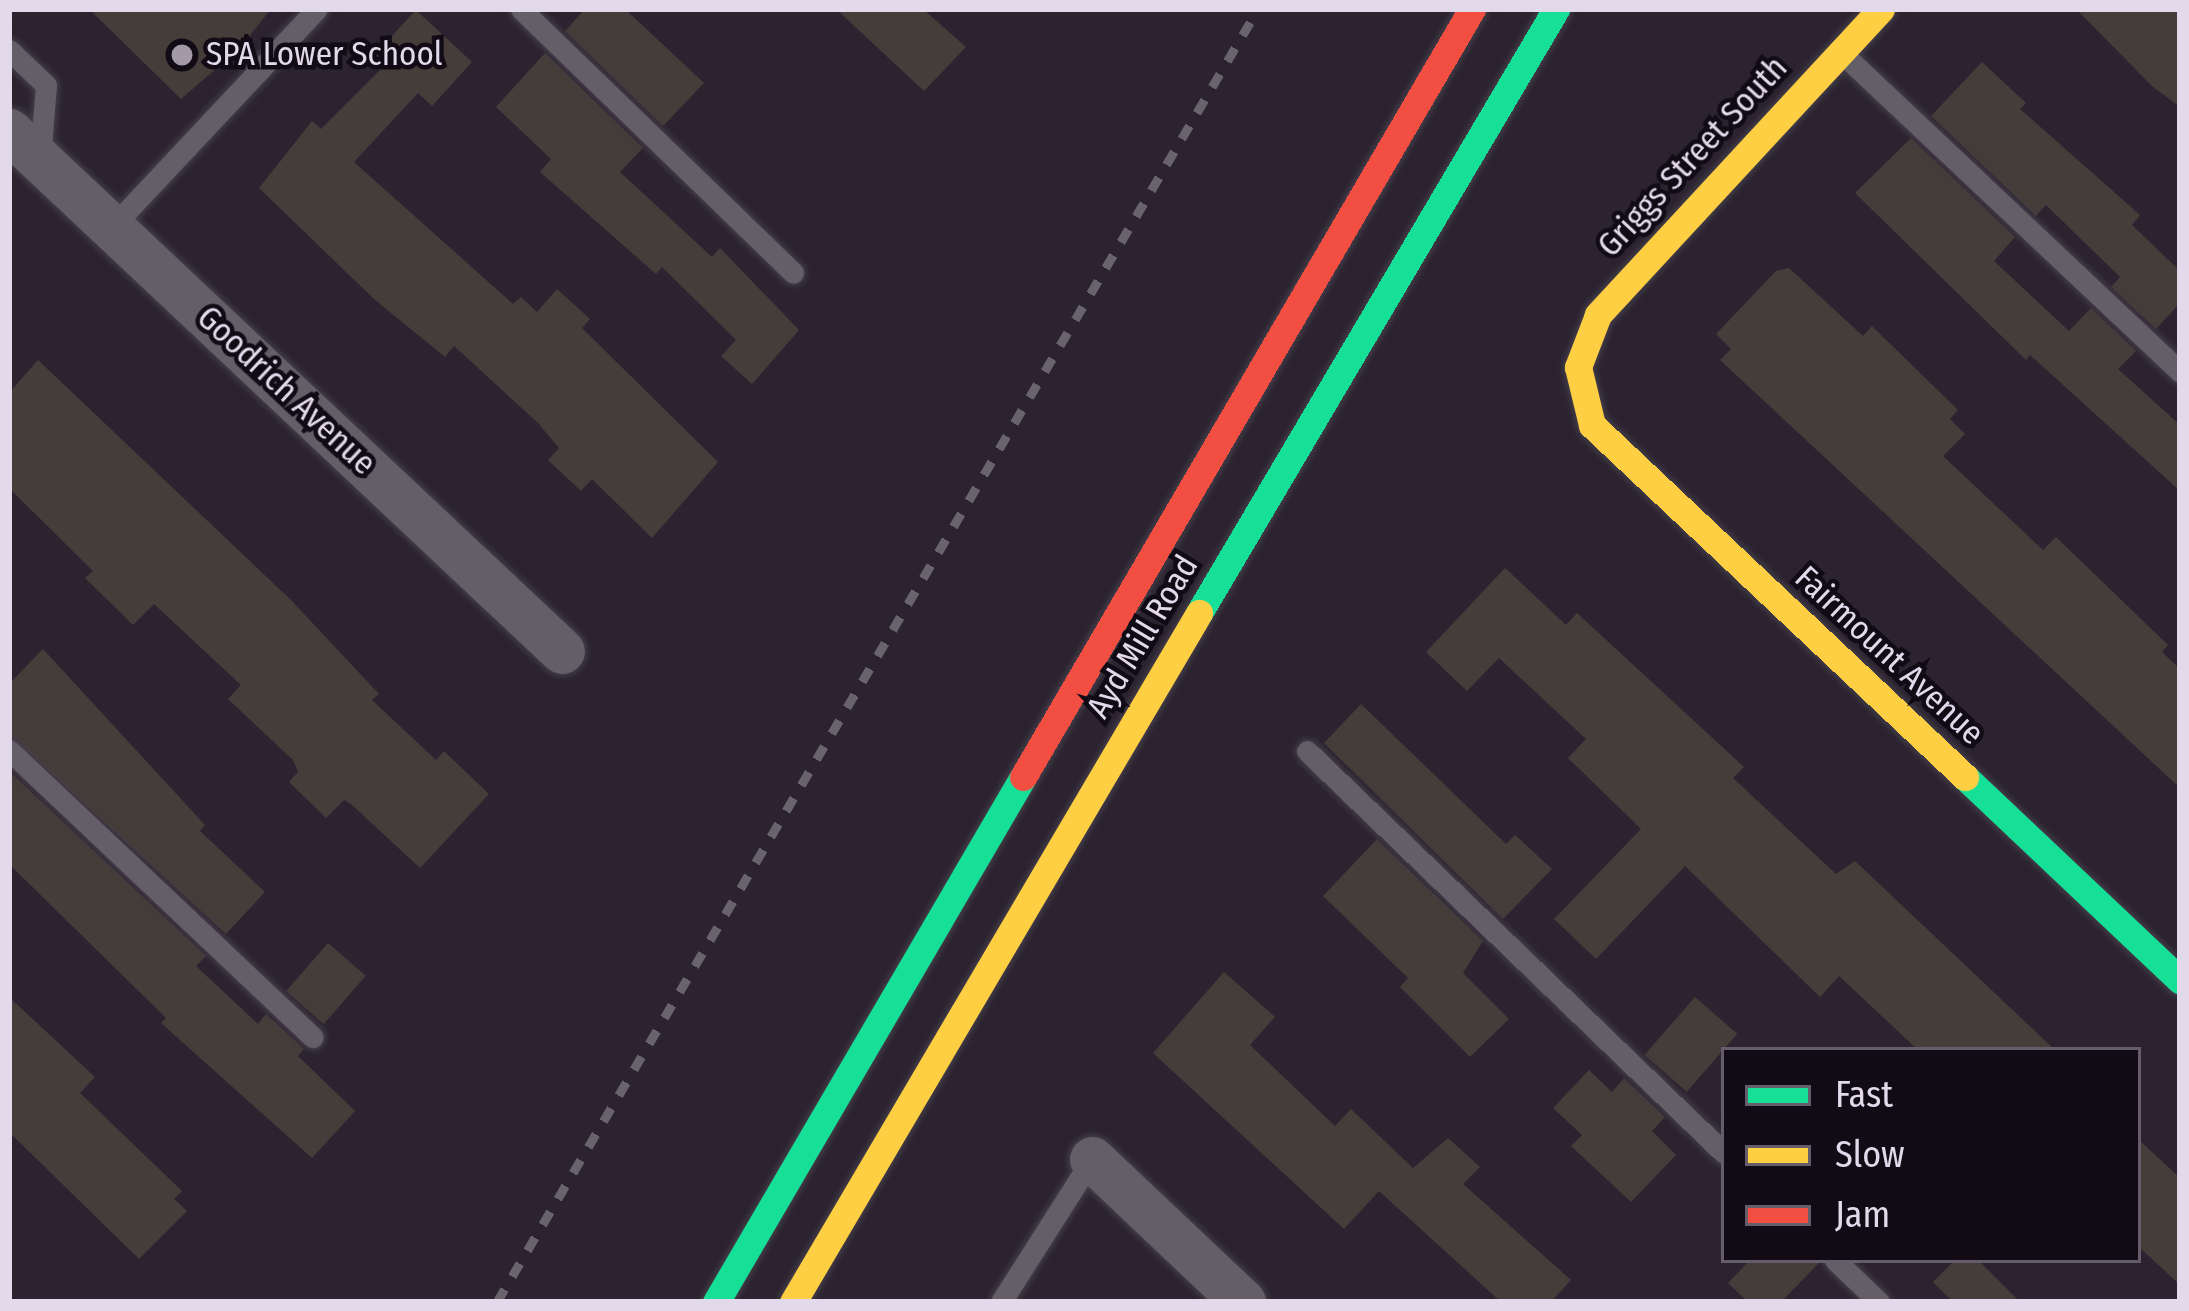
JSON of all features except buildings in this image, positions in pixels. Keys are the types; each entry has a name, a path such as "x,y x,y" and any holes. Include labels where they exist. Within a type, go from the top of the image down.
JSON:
{"main road":[{"name":"Ayd Mill Road","path":"716,1302 1472,9"},
{"name":"Ayd Mill Road","path":"793,1302 1556,9"},
{"name":"Griggs Street South","path":"1578,367 1598,316 1624,284 1881,9"},
{"name":"Fairmount Avenue","path":"1578,367 1592,424 2180,980"}],"street":[{"name":"Goodrich Avenue","path":"24,146 562,651"},
{"path":"1092,1159 1243,1302"}],"lane":[{"path":"112,227 317,9"},
{"path":"521,9 794,273"},
{"path":"9,50 46,85 24,146"},
{"path":"1840,52 2180,372"},
{"path":"9,750 313,1037"},
{"path":"1307,751 1721,1150"},
{"path":"1000,1302 1092,1159"},
{"path":"1838,1263 1879,1302"}],"railway":[{"path":"497,1302 1258,9"}],"traffic: fast":[{"path":"1199,613 1556,9"},
{"path":"716,1302 1023,777"},
{"path":"1965,777 2180,980"}],"traffic: slow":[{"path":"1881,9 1598,315 1578,367 1592,425 1965,777"},
{"path":"793,1302 1199,613"}],"traffic: jam":[{"path":"1023,777 1472,9"}],"place":[{"name":"SPA Lower School","path":"182,55"}]}
